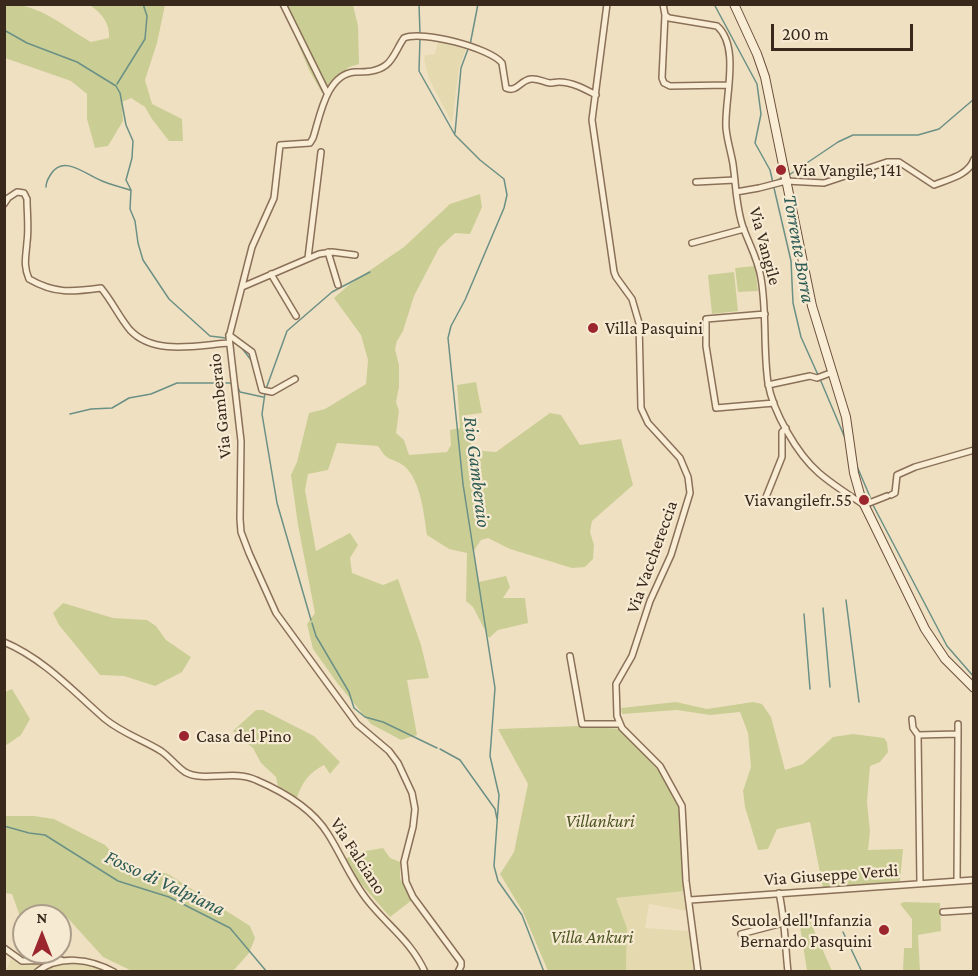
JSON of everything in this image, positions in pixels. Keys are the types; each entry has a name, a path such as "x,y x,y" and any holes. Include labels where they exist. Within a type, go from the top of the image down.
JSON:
{"street":[{"path":"283,4 327,93 346,74 370,72 386,65 404,38 416,35 490,54 502,63 504,82 506,88 510,90 534,78 549,83 573,84 596,94"},
{"name":"Via Vacchereccia","path":"607,4 592,120 614,272 632,299 640,328 641,408 648,423 680,458 688,477 690,493 674,548 650,601 632,656 616,684 619,724"},
{"path":"663,4 665,15 662,78 664,83 670,86 728,85"},
{"name":"Via Vangile","path":"734,4 765,77 812,306 846,417 858,489 926,629 945,659 974,688"},
{"name":"Via Vangile","path":"665,15 685,21 711,24 721,30 729,53 726,124 744,229 760,271 765,314 768,385 774,403 799,450 818,472 864,505"},
{"name":"Via Gamberaio","path":"327,93 314,138 310,143 280,146 274,198 252,247 229,335 240,441 241,532 276,613 357,724 389,751 398,763 412,793 415,809 404,862 404,877 413,897 461,962 458,972"},
{"path":"308,258 321,152"},
{"path":"736,192 786,181 824,183 888,162 899,162 934,185 957,176 971,167 974,159"},
{"path":"696,182 735,180"},
{"path":"4,204 17,192 24,193 27,199 27,243 24,268 29,279 54,291 70,292 101,288 133,332 155,344 182,347 229,343"},
{"path":"692,243 744,229"},
{"path":"242,287 308,258 328,252 355,255"},
{"path":"328,252 338,285"},
{"path":"271,274 296,316"},
{"path":"765,314 706,319 706,341 716,408 774,403"},
{"path":"229,335 252,352 262,390 272,392 295,379"},
{"path":"768,385 810,376 820,377 833,372"},
{"path":"764,502 780,464 783,452 782,432 786,428"},
{"path":"864,505 895,493 897,475 915,466 974,450"},
{"path":"850,496 858,489"},
{"name":"Via Falciano","path":"4,642 38,660 107,721 166,754 187,772 200,776 245,776 300,804 325,829 358,888 410,946 425,972"},
{"path":"570,657 582,724 619,724 660,766 682,806 686,873 698,972"},
{"path":"912,718 913,728 918,735 920,884"},
{"path":"957,881 958,724"},
{"path":"918,735 958,734"},
{"name":"Via Giuseppe Verdi","path":"690,900 974,880"},
{"path":"779,893 784,917 788,972"},
{"path":"943,912 974,910"},
{"path":"741,934 783,923"},
{"path":"72,961 98,963 114,972"},
{"path":"37,972 53,964"}],"shaded area":[{"path":"438,42 466,49 459,68 452,123 429,79 424,59 425,55 435,54"},
{"path":"685,891 687,911 649,904 645,928 689,931 694,971 626,971 627,928 616,898"},
{"path":"11,959 12,964 72,963 92,965 105,971 5,972 4,968 7,968"}],"green space":[{"path":"5,4 18,5 40,12 91,42 109,38 109,33 104,19 90,5 165,5 157,43 145,80 152,104 182,119 183,141 169,141 145,107 131,98 122,102 123,121 108,146 95,148 87,119 87,94 71,81 5,58"},
{"path":"279,5 353,5 358,26 359,64 349,67 322,93 309,70 287,17"},
{"path":"480,194 482,207 470,234 455,233 439,248 414,296 403,331 397,341 395,349 399,365 399,387 396,402 399,411 396,433 404,440 409,455 447,452 451,445 450,430 460,428 457,385 476,382 482,413 466,415 471,444 483,451 496,452 550,413 561,415 580,445 621,439 633,485 592,521 590,532 594,545 593,559 585,567 572,568 510,549 488,538 481,540 473,552 479,582 506,576 510,587 503,598 525,598 528,623 498,630 489,638 473,607 466,601 467,553 449,549 427,535 418,489 410,472 404,466 388,458 378,446 337,443 328,470 308,474 305,490 316,551 350,533 358,545 350,558 352,573 383,585 398,579 421,645 429,678 407,680 417,735 401,740 371,724 313,649 307,624 315,613 291,475 297,462 309,413 325,409 366,384 368,360 361,335 334,298 350,284 404,247 450,204"},
{"path":"755,266 758,291 738,292 735,268"},
{"path":"734,272 738,311 712,314 708,275"},
{"path":"63,603 113,618 147,620 156,626 166,640 191,657 182,672 155,686 124,676 100,675 59,625 53,613"},
{"path":"12,689 30,719 21,735 5,746 5,692"},
{"path":"676,702 707,709 753,702 762,704 771,717 785,770 803,764 833,737 853,734 884,738 888,752 880,762 870,766 867,802 870,831 868,850 903,849 900,881 823,888 810,822 777,829 768,849 758,850 745,807 743,791 751,767 748,733 740,712 710,715 677,710 622,714 621,708"},
{"path":"256,710 263,710 314,736 340,762 330,774 324,765 314,771 301,787 297,798 278,786 276,777 261,763 253,748 233,731"},
{"name":"Villankuri","path":"580,726 621,729 667,780 680,807 685,891 616,898 627,928 626,971 548,971 523,912 500,874 514,852 528,784 498,729"},
{"path":"5,816 54,819 105,845 121,862 141,876 156,871 168,874 250,926 255,938 249,953 233,971 132,971 103,957 72,923 72,904 16,904 12,894 5,893"},
{"path":"383,848 390,858 400,862 400,878 412,900 390,917 356,878 346,859 354,853"},
{"path":"904,902 940,903 941,931 918,935 920,971 903,971 904,948 912,948 912,919 900,904"},
{"path":"810,921 832,971 807,971 800,926"}],"waterway":[{"path":"117,84 145,39 147,16 143,4"},
{"name":"Rio Gamberaio","path":"419,4 420,34"},
{"path":"470,45 478,4"},
{"name":"Torrente Borra","path":"714,4 757,84 761,114 755,143 770,170 773,183"},
{"path":"4,30 27,43 77,62 116,86 120,93 126,125 133,141 132,158 126,180 131,190 130,209 135,221 143,260 169,299 210,336 226,338"},
{"name":"Rio Gamberaio","path":"420,38 419,71 455,135 480,160 504,179 507,195 504,208 465,300 451,326 448,338 463,484 495,688 490,756 499,795 494,866 498,881 522,915 544,972"},
{"path":"455,133 461,68 468,49"},
{"path":"789,175 838,142 853,135 918,135 939,129 974,99"},
{"path":"46,187 48,179 56,168 69,166 130,190"},
{"path":"773,182 782,178"},
{"name":"Torrente Borra","path":"774,188 791,261 793,303 801,337 818,375"},
{"path":"266,389 287,331 332,292 370,272"},
{"path":"241,347 251,360"},
{"path":"256,376 258,386"},
{"name":"Torrente Borra","path":"820,379 845,438"},
{"path":"70,414 91,409 112,408 129,398 151,394 177,383 234,383"},
{"path":"237,385 240,392 263,397"},
{"path":"265,393 262,414 277,503 311,620"},
{"name":"Torrente Borra","path":"856,464 871,499"},
{"name":"Torrente Borra","path":"873,505 947,646 974,677"},
{"path":"846,600 859,702"},
{"path":"823,608 830,687"},
{"path":"804,614 810,689"},
{"path":"312,623 316,636 349,692 354,708 365,717 383,722 437,748"},
{"path":"440,749 460,760 495,809 497,819"},
{"name":"Fosso di Valpiana","path":"4,826 45,835 118,881 169,897 230,928 267,972"},
{"path":"843,932 862,972"}],"place":[{"name":"Via Vangile, 141","path":"781,170"},
{"name":"Villa Pasquini","path":"593,328"},
{"name":"Viavangilefr.55","path":"864,500"},
{"name":"Casa del Pino","path":"184,736"},
{"name":"Scuola dell'Infanzia Bernardo Pasquini","path":"884,930"}],"park label":[{"name":"Villa Ankuri","path":"592,937"}]}
